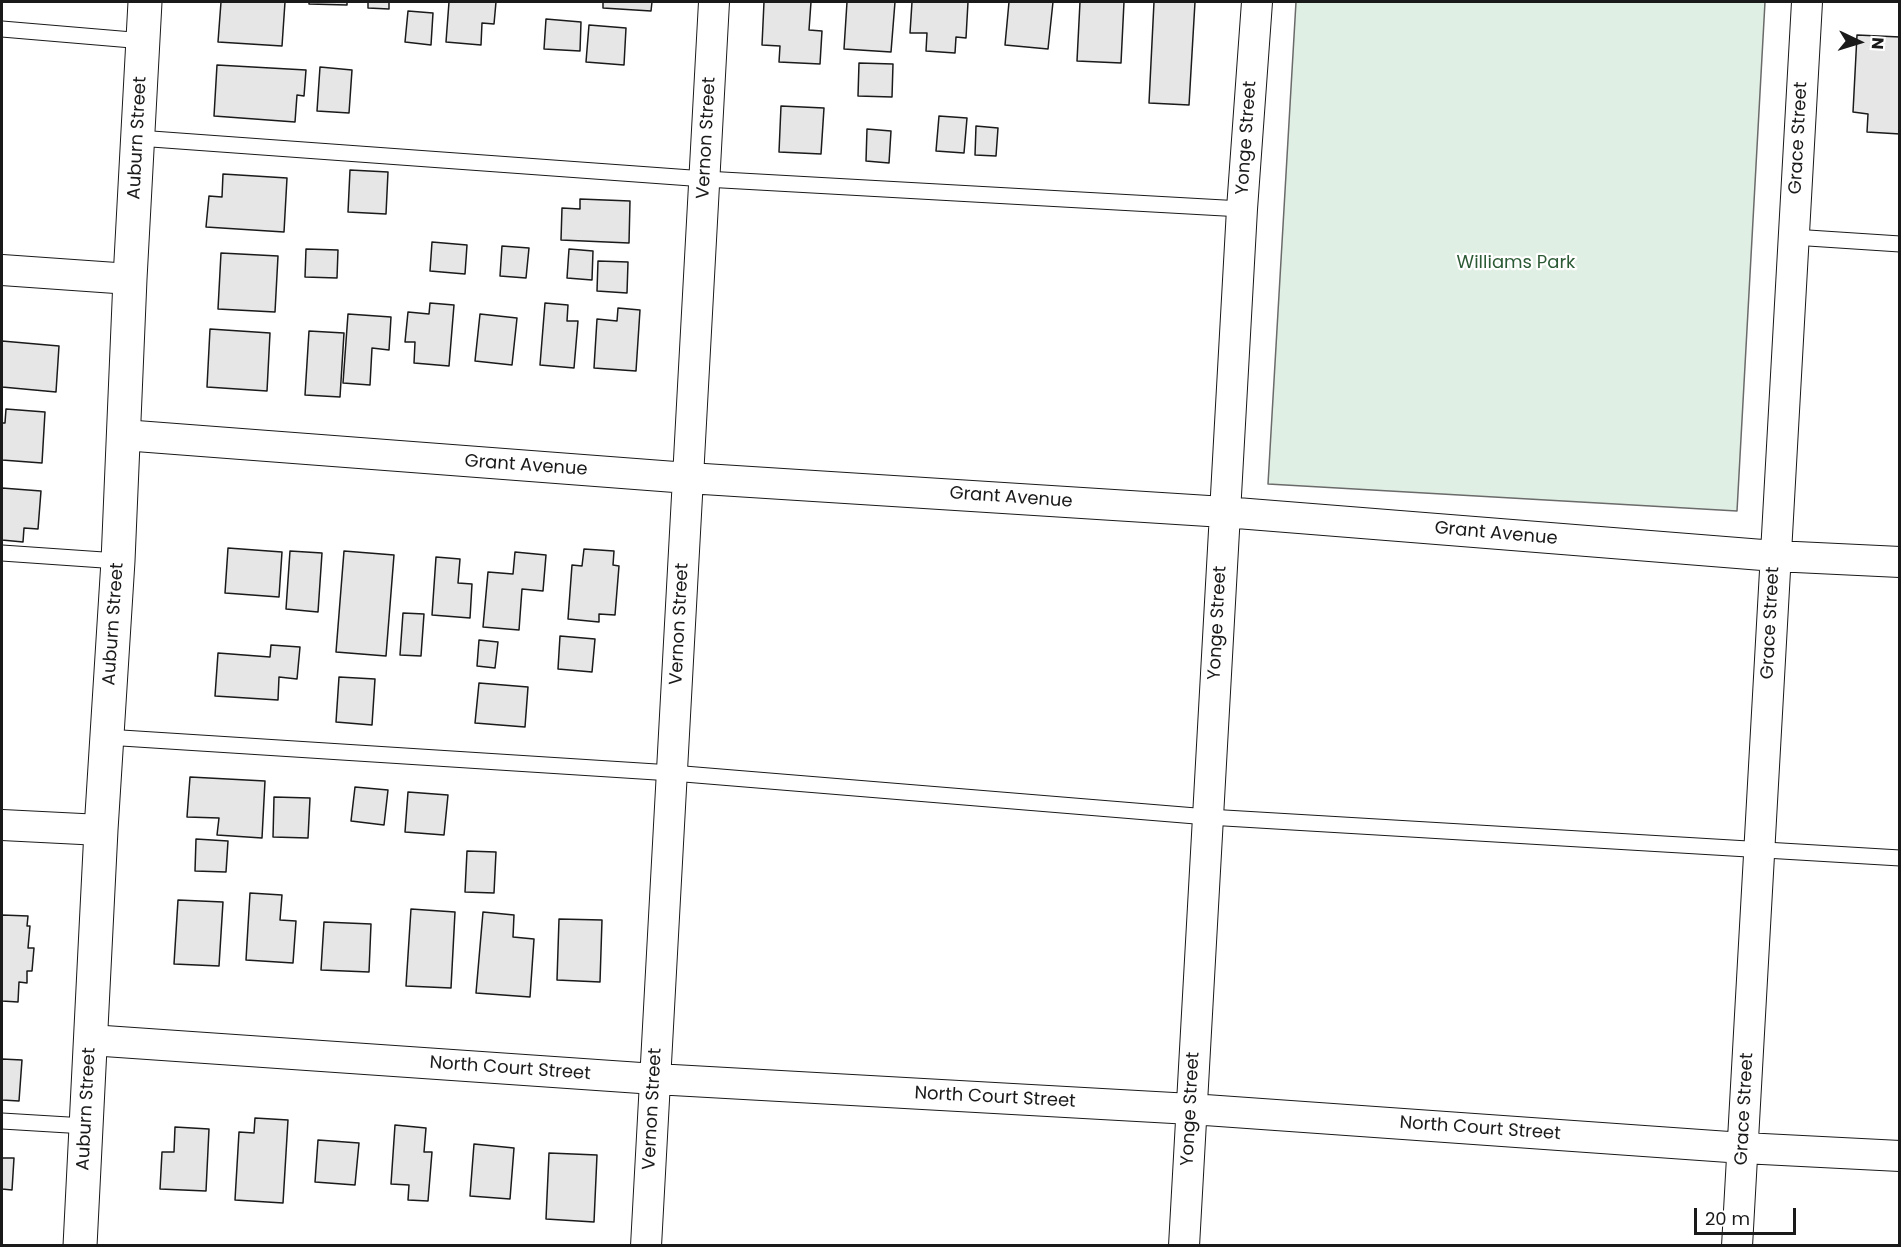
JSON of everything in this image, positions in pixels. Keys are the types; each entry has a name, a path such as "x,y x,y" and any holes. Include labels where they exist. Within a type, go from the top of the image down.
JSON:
{"main road":[{"name":"Auburn Street","path":"80,1245 106,737 118,561 145,2"}],"street":[{"name":"Vernon Street","path":"646,1245 714,2"},
{"name":"Yonge Street","path":"1184,1245 1224,512 1257,2"},
{"name":"Grace Street","path":"1737,1245 1807,2"},
{"path":"2,270 130,279"},
{"name":"Grant Avenue","path":"123,435 688,478 1224,512 1775,556 1899,562"},
{"path":"2,825 101,830"},
{"name":"North Court Street","path":"90,1040 655,1079 1191,1109 1743,1148 1899,1156"}],"lane":[{"path":"2,29 144,41"},
{"path":"138,138 705,179 1242,209"},
{"path":"1793,237 1899,244"},
{"path":"2,553 118,561"},
{"path":"106,737 672,773 1208,817 1899,858"},
{"path":"2,1121 86,1126"}],"green space":[{"name":"Williams Park","path":"1296,2 1765,2 1737,511 1268,484"}],"building":[{"path":"221,2 285,2 282,46 218,42"},
{"path":"309,2 347,2 347,5 309,4"},
{"path":"368,2 389,2 389,9 368,8"},
{"path":"449,2 496,2 494,24 482,23 481,45 446,42"},
{"path":"603,2 652,2 651,11 603,8"},
{"path":"764,2 811,2 809,30 822,31 820,64 779,62 780,46 762,45"},
{"path":"847,2 895,2 891,52 844,49"},
{"path":"912,2 968,2 966,38 956,37 955,53 926,51 927,33 910,33"},
{"path":"1009,2 1053,2 1048,49 1005,45"},
{"path":"1080,2 1124,2 1121,63 1077,61"},
{"path":"1154,2 1195,2 1189,105 1149,103"},
{"path":"408,11 433,13 431,45 405,42"},
{"path":"546,19 581,22 580,51 544,49"},
{"path":"589,25 626,28 624,65 586,62"},
{"path":"1857,35 1900,37 1900,134 1867,132 1868,114 1853,112"},
{"path":"859,63 893,64 892,97 858,96"},
{"path":"217,65 306,70 304,96 297,95 295,122 214,116"},
{"path":"320,67 352,70 349,113 317,111"},
{"path":"781,106 824,108 821,154 779,152"},
{"path":"939,116 967,118 964,153 936,151"},
{"path":"976,126 998,128 996,156 975,155"},
{"path":"867,129 891,131 889,163 866,161"},
{"path":"350,170 388,172 386,214 348,212"},
{"path":"223,174 287,178 284,232 206,227 209,196 222,197"},
{"path":"580,199 630,201 629,243 561,240 562,208 580,209"},
{"path":"432,242 467,245 465,274 430,271"},
{"path":"502,246 529,248 526,278 500,276"},
{"path":"306,249 338,250 337,278 305,277"},
{"path":"569,249 593,251 592,280 567,278"},
{"path":"221,253 278,256 275,312 218,309"},
{"path":"598,261 628,262 627,293 597,291"},
{"path":"430,303 454,305 449,366 414,363 415,342 405,342 408,312 429,314"},
{"path":"545,303 568,305 567,321 578,321 574,368 540,365"},
{"path":"618,308 640,310 636,371 594,368 597,319 617,321"},
{"path":"348,314 391,317 389,350 372,348 370,385 343,383"},
{"path":"480,314 517,318 512,365 475,361"},
{"path":"210,329 270,333 267,391 207,387"},
{"path":"309,331 344,333 340,397 305,395"},
{"path":"2,341 59,346 56,392 2,387"},
{"path":"6,409 45,412 42,463 2,460 2,423 5,423"},
{"path":"2,488 41,491 38,529 24,528 23,542 2,540"},
{"path":"228,548 282,552 279,597 225,593"},
{"path":"584,549 614,551 613,565 619,566 615,615 599,614 599,622 568,619 572,565 582,566"},
{"path":"290,551 322,553 318,612 286,609"},
{"path":"344,551 394,555 386,656 336,652"},
{"path":"515,552 546,555 543,591 522,589 519,630 483,627 488,572 513,574"},
{"path":"436,557 460,559 458,583 472,584 470,618 432,615"},
{"path":"403,613 424,614 421,656 400,655"},
{"path":"560,636 595,639 592,672 558,669"},
{"path":"479,640 498,642 495,668 477,666"},
{"path":"271,645 300,647 297,679 279,677 278,700 215,696 218,653 270,657"},
{"path":"339,677 375,679 372,725 336,722"},
{"path":"479,683 528,687 525,727 475,723"},
{"path":"190,777 265,781 262,838 217,835 219,818 187,817"},
{"path":"355,787 388,790 384,825 351,821"},
{"path":"408,792 448,795 444,835 405,832"},
{"path":"274,797 310,798 308,838 273,837"},
{"path":"196,839 228,841 226,872 195,871"},
{"path":"467,851 496,852 494,893 465,892"},
{"path":"250,893 282,895 280,920 296,921 293,963 246,960"},
{"path":"178,900 223,902 219,966 174,964"},
{"path":"411,909 455,912 451,988 406,986"},
{"path":"483,912 514,915 513,937 534,939 530,997 476,993"},
{"path":"2,915 28,916 27,926 30,926 28,948 34,948 32,971 27,971 27,983 19,982 18,1002 2,1001"},
{"path":"559,919 602,920 600,982 557,980"},
{"path":"324,922 371,924 369,972 321,970"},
{"path":"2,1059 22,1060 19,1101 2,1100"},
{"path":"255,1118 288,1120 283,1203 235,1200 239,1132 254,1133"},
{"path":"395,1125 426,1128 424,1152 432,1152 428,1201 408,1200 409,1185 391,1184"},
{"path":"175,1127 209,1129 206,1191 160,1189 162,1152 174,1152"},
{"path":"318,1140 359,1143 355,1185 315,1182"},
{"path":"474,1144 514,1148 510,1199 470,1196"},
{"path":"549,1153 597,1155 594,1222 546,1219"},
{"path":"2,1158 14,1158 12,1190 2,1189"}]}
